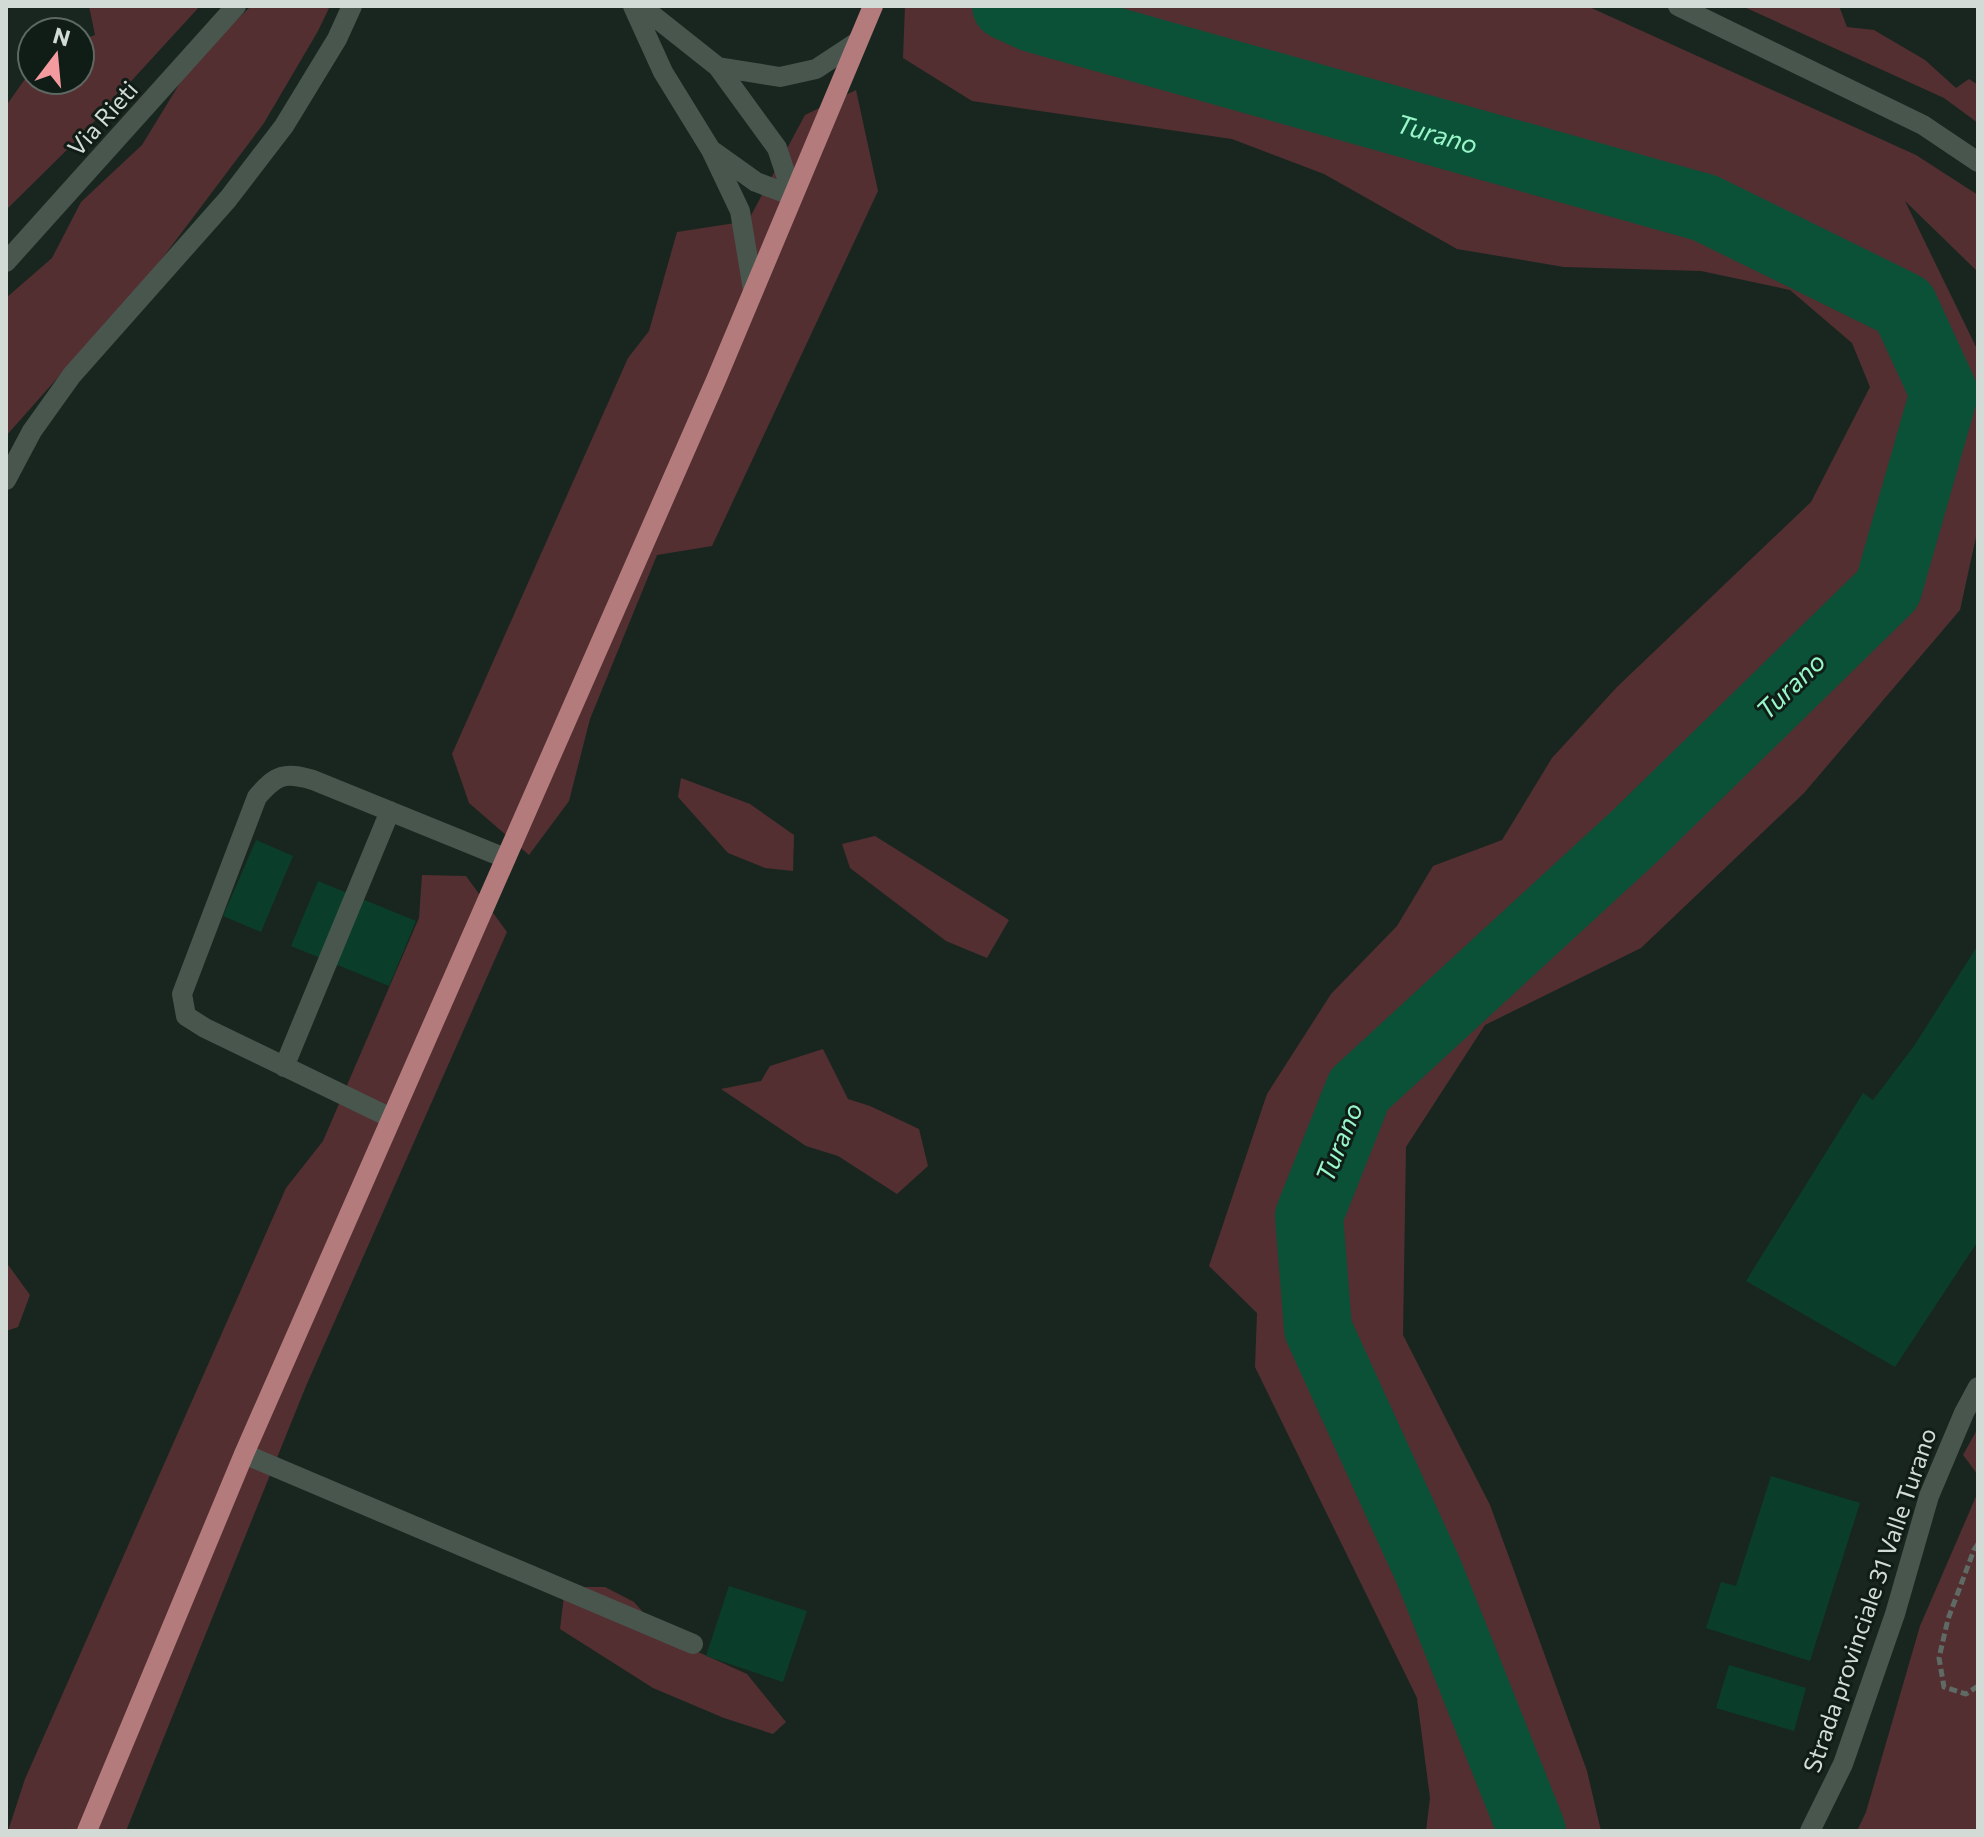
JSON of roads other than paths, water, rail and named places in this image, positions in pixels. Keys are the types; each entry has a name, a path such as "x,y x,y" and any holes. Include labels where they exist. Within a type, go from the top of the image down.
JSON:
{"main road":[{"path":"87,1831 244,1454 753,290 873,6"}],"street":[{"name":"Via Rieti","path":"6,262 236,6"},
{"path":"6,480 32,431 72,375 228,199 284,126 337,39 352,6"},
{"path":"633,6 663,72 711,150 740,211 753,290"},
{"path":"641,6 718,67 777,148 793,196"},
{"path":"1678,6 1923,125 1978,162"},
{"path":"718,67 780,77 816,69 857,42"},
{"path":"711,150 756,182 793,196"},
{"path":"391,1118 186,1016 182,994 257,797 272,779 292,774 505,858"},
{"path":"284,1067 390,811"},
{"name":"Strada provinciale 31 Valle Turano","path":"1810,1831 1843,1764 1895,1614 1929,1496 1978,1387"},
{"path":"244,1454 693,1644"}],"waterway":[{"name":"Turano","path":"1006,6 1032,18 1705,208 1904,306 1944,393 1888,589 1635,836 1359,1090 1309,1216 1318,1329 1428,1570 1532,1831"}]}
